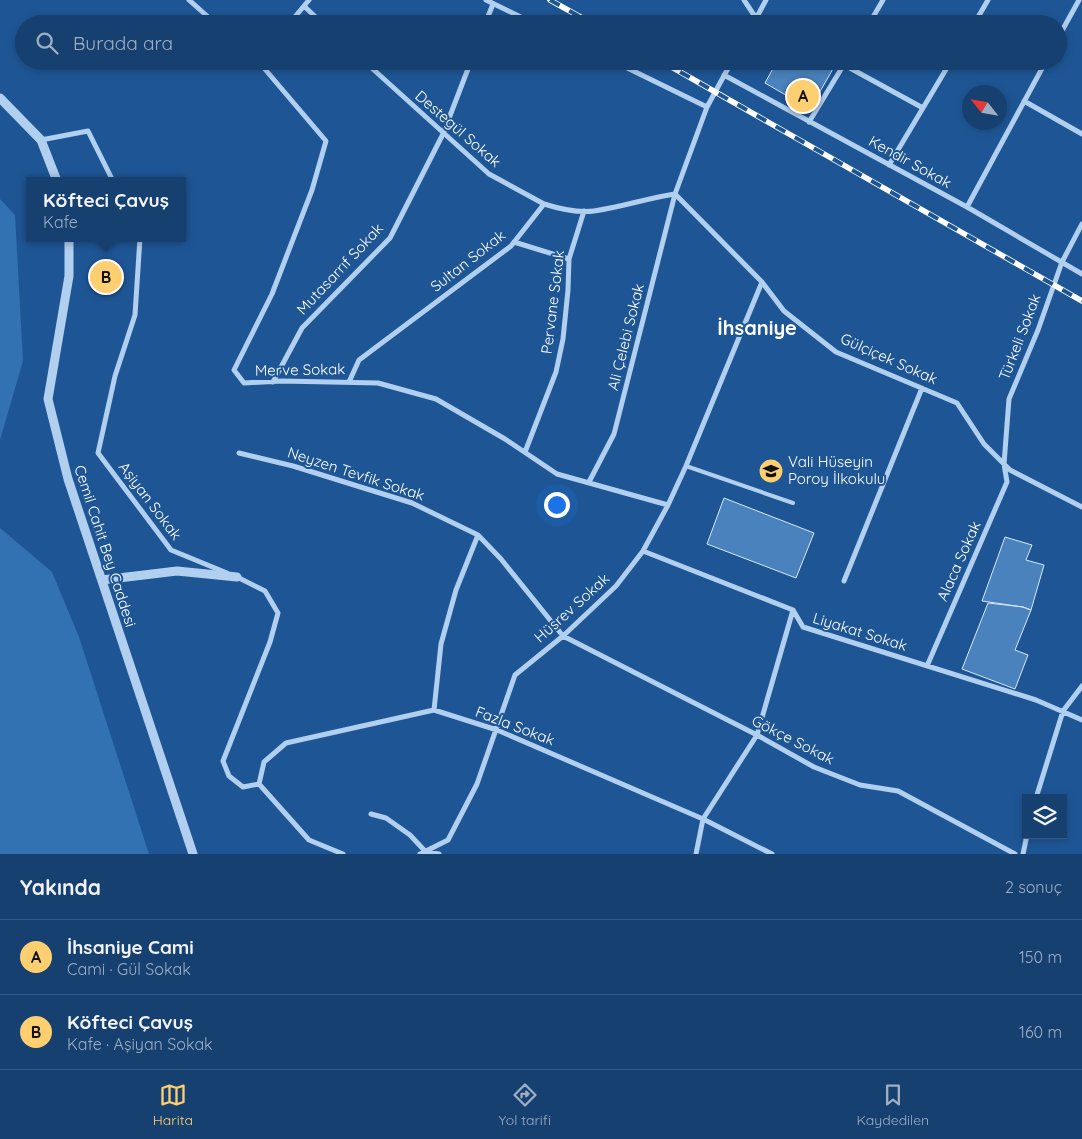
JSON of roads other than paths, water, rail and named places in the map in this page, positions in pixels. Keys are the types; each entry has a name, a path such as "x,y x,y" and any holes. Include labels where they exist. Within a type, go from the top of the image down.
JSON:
{"street":[{"path":"189,0 206,15"},
{"path":"296,15 309,0"},
{"path":"486,0 516,15"},
{"path":"744,0 754,15"},
{"path":"758,15 766,0"},
{"path":"874,15 883,0"},
{"path":"979,15 988,0"},
{"path":"1067,22 1079,0"},
{"path":"489,15 493,4"},
{"path":"304,6 314,15"},
{"name":"Merve Sokak","path":"266,70 326,141 312,190 272,294 234,370 244,383 378,383 436,399 525,452 557,474 668,505"},
{"name":"Destegül Sokak","path":"374,70 489,174 544,204"},
{"name":"Mutasarrıf Sokak","path":"273,382 302,328 390,238 443,134 468,70"},
{"path":"631,70 707,107"},
{"name":"Ali Çelebi Sokak","path":"589,482 614,434 675,194 707,107 727,70"},
{"path":"809,122 840,70"},
{"path":"856,70 923,108"},
{"path":"889,165 946,70"},
{"path":"967,207 1041,70"},
{"name":"Kendir Sokak","path":"724,76 967,207 1082,274"},
{"path":"0,98 41,140 55,177"},
{"path":"1024,101 1082,134"},
{"path":"41,140 88,131 111,177"},
{"path":"544,204 562,210 593,211 653,197 675,194"},
{"name":"Gülçiçek Sokak","path":"675,194 762,282 784,311 836,352 957,403 984,444 1010,470 1082,507"},
{"name":"Sultan Sokak","path":"349,382 359,360 511,246 544,204"},
{"name":"Pervane Sokak","path":"525,452 556,372 563,339 569,259 584,211"},
{"name":"Türkeli Sokak","path":"1004,464 1009,399 1038,330 1062,262 1082,224"},
{"name":"Cemil Cahit Bey Caddesi","path":"69,242 69,276 48,399 68,479 193,854"},
{"name":"Aşiyan Sokak","path":"140,242 135,315 115,376 98,453 171,550 237,577 265,591 278,613 270,642 223,760 229,776 243,787 258,784"},
{"path":"514,242 569,259"},
{"name":"Hüsrev Sokak","path":"422,853 448,840 477,784 497,730 514,675 563,636 616,586 643,550 668,505 686,466 762,282"},
{"path":"844,581 922,388"},
{"name":"Neyzen Tevfik Sokak","path":"239,453 292,466 412,503 478,535 501,559 563,636"},
{"name":"Alaca Sokak","path":"927,666 1007,482 1004,464"},
{"path":"343,854 309,840 258,784 264,762 286,743 434,710 441,644 456,590 478,535"},
{"name":"Liyakat Sokak","path":"643,550 793,610 803,627 1036,700 1082,720"},
{"path":"102,580 177,572 237,577"},
{"path":"696,854 703,819 757,735 793,610"},
{"name":"Gökçe Sokak","path":"563,636 757,735 814,767 860,785 898,791 1015,854"},
{"path":"1037,794 1063,712 1082,686"},
{"name":"Fazla Sokak","path":"434,710 497,730 703,819 772,854"},
{"path":"370,814 386,818 410,835 422,853 439,854"},
{"path":"1023,854 1026,839"}],"lane":[{"path":"686,466 793,503"}],"railway":[{"path":"550,0 577,15"},
{"path":"677,70 1082,301"}],"place":[{"name":"İhsaniye Cami","path":"803,96"},
{"name":"Köfteci Çavuş","path":"106,277"},
{"name":"Vali Hüseyin Poroy İlkokulu","path":"771,471"}],"district":[{"name":"İhsaniye","path":"757,328"}]}
